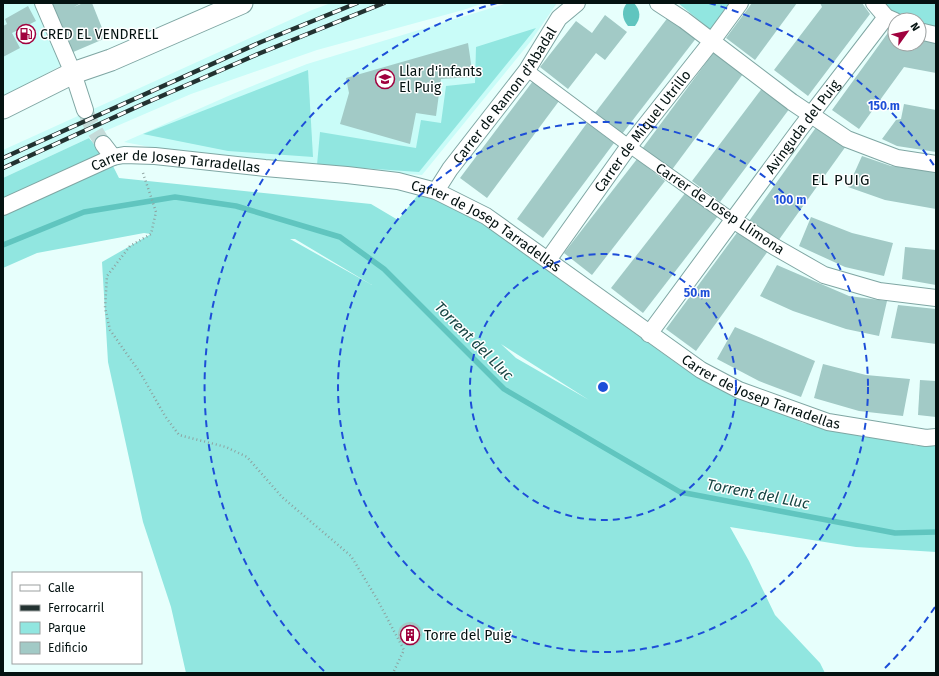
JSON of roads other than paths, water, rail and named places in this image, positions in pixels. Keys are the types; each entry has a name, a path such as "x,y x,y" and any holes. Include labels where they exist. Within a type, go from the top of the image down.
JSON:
{"street":[{"path":"43,3 73,73 85,110"},
{"path":"3,108 73,73 111,60 242,3"},
{"name":"Carrer de Ramon d'Abadal","path":"436,191 450,169 527,70 559,18 578,3"},
{"path":"658,3 684,20 775,90 847,139 896,158 936,164"},
{"name":"Carrer de Miquel Utrillo","path":"548,260 629,146 712,42 740,3"},
{"path":"874,3 887,16"},
{"name":"Avinguda del Puig","path":"649,334 811,115 887,23"},
{"name":"Carrer de Josep Llimona","path":"527,70 629,146 733,220 775,247 824,274 879,291 936,298"},
{"path":"103,144 113,157"},
{"name":"Carrer de Josep Tarradellas","path":"3,207 113,157 124,155 155,156 398,181 436,191 486,216 701,370 739,390 828,422 926,438 936,438"}],"waterway":[{"name":"Torrent del Lluc","path":"3,245 84,212 175,197 236,206 340,237 384,269 504,389 680,492 895,533 936,532"}],"tunnel":[{"path":"85,110 91,124 103,144"}],"railway":[{"path":"3,158 261,42 357,3"},
{"path":"3,168 258,54 384,3"}],"place":[{"name":"CRED EL VENDRELL","path":"26,34"},
{"name":"Llar d'infants El Puig","path":"385,79"},
{"name":"Torre del Puig","path":"410,635"}],"district":[{"name":"EL PUIG","path":"841,180"}]}
